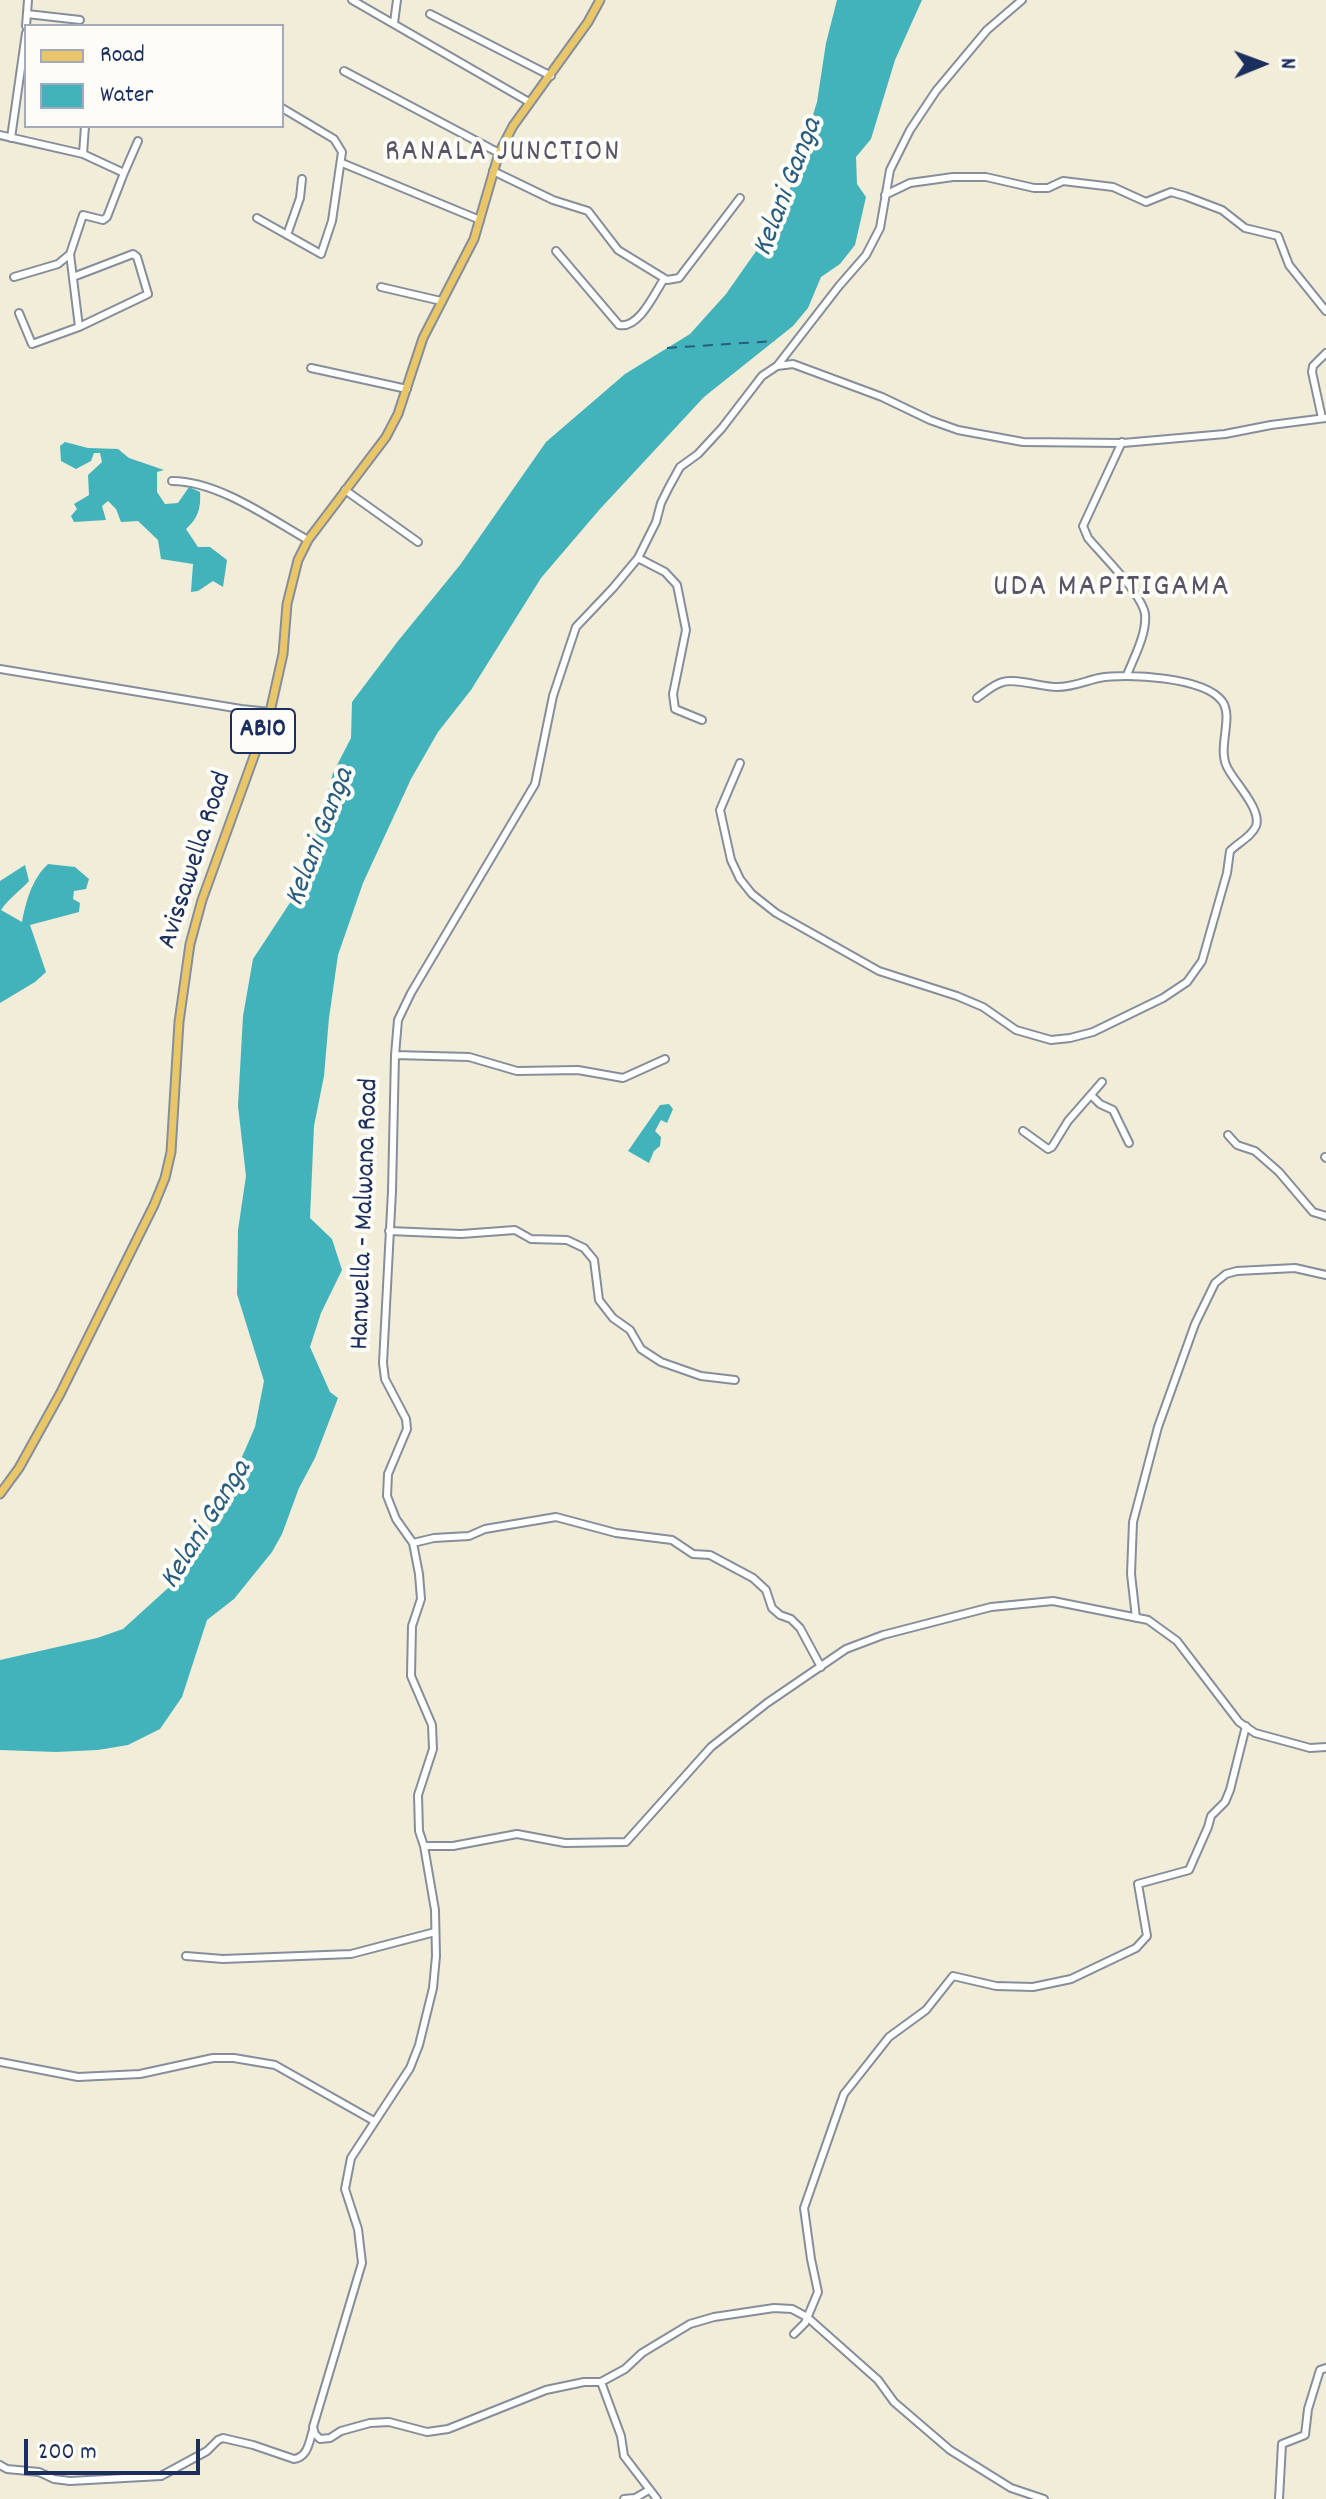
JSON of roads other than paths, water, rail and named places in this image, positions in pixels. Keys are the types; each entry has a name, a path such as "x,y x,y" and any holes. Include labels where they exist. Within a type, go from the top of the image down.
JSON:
{"main road":[{"name":"Avissawella Road","path":"0,1494 19,1468 63,1389 165,1178 171,1152 179,1022 190,944 202,900 270,712 283,654 293,574 308,540 386,437 407,389 423,338 474,239 499,153 513,126 551,76 600,0"}],"street":[{"path":"26,24 28,0"},
{"path":"352,0 529,102"},
{"path":"394,23 397,0"},
{"name":"Hanwella - Malwana Road","path":"0,2465 70,2481 161,2476 207,2451 223,2438 294,2459 307,2452 362,2263 358,2229 345,2189 351,2158 398,2090 419,2045 433,1988 435,1910 419,1831 418,1795 433,1749 432,1725 411,1676 412,1626 421,1599 419,1574 413,1543 396,1519 387,1496 388,1474 407,1429 402,1408 385,1379 383,1363 398,1020 535,784 553,696 576,627 638,558 680,467 698,454 762,376 777,366 866,255 880,228 890,170 910,130 936,91 987,30 1022,0"},
{"path":"27,14 80,20"},
{"path":"430,14 551,76"},
{"path":"11,138 24,71"},
{"path":"344,71 499,153"},
{"path":"257,218 321,254 332,221 342,152 334,139 284,109"},
{"path":"83,154 85,128"},
{"path":"0,135 83,154 124,173"},
{"path":"79,327 70,254 83,215 103,220 107,217 138,141"},
{"path":"342,163 480,220"},
{"path":"493,171 553,200 588,211 618,250 672,281 679,278 740,198"},
{"path":"885,195 910,183 953,177 986,177 1034,188 1048,188 1063,181 1084,183 1113,187 1146,202 1171,192 1222,210 1245,228 1278,236 1289,265 1326,311"},
{"path":"287,235 300,198 302,179"},
{"path":"556,251 619,325 633,323 664,279"},
{"path":"14,277 58,264 70,254"},
{"path":"19,313 32,344 79,327 148,294 137,257 133,254 73,277"},
{"path":"381,287 441,301"},
{"path":"777,366 793,364 882,397 958,430 1023,442 1123,443 1225,434 1324,418 1312,372 1313,366 1326,353"},
{"path":"311,368 407,389"},
{"path":"1122,442 1083,526 1088,538 1139,599 1145,613 1140,641 1127,675"},
{"path":"172,481 184,481 218,491 308,540"},
{"path":"345,490 418,542"},
{"path":"638,558 665,572 677,585 686,630 673,694 675,709 702,720"},
{"path":"0,669 270,712"},
{"path":"740,763 720,810 731,860 752,894 776,913 879,971 983,1007 1016,1030 1051,1040 1093,1032 1163,998 1187,982 1202,961 1227,873 1230,851 1256,825 1257,813 1227,767 1222,752 1227,712 1224,703 1215,694 1174,679 1127,675 1096,678 1082,684 1060,687 1019,681 1002,682 977,698"},
{"path":"395,1055 469,1057 517,1071 578,1070 623,1078 665,1059"},
{"path":"1023,1131 1042,1146 1052,1147 1068,1121 1102,1082"},
{"path":"1091,1095 1113,1110 1129,1143"},
{"path":"1228,1135 1237,1145 1255,1151 1279,1172 1313,1212 1326,1216"},
{"path":"389,1231 461,1234 515,1230 531,1239 567,1240 584,1248 594,1260 599,1300 613,1318 630,1330 641,1349 661,1362 701,1376 735,1380"},
{"path":"1136,1618 1131,1574 1133,1522 1158,1427 1195,1324 1215,1283 1226,1274 1237,1271 1295,1268 1326,1275"},
{"path":"413,1543 469,1536 485,1529 556,1517 616,1533 672,1540 693,1554 710,1555 753,1578 766,1590 772,1608 800,1628 821,1667"},
{"path":"424,1846 453,1846 517,1834 565,1843 626,1842 711,1747 767,1703 846,1649 883,1635 991,1607 1053,1601 1148,1620 1177,1641 1239,1722 1255,1733 1310,1748 1326,1747"},
{"path":"794,2334 807,2317 818,2292 804,2208 844,2094 889,2037 926,2010 953,1976 996,1986 1033,1987 1071,1979 1136,1948 1147,1936 1138,1884 1189,1870 1211,1816 1225,1802 1230,1790 1246,1726"},
{"path":"186,1956 223,1959 351,1954 435,1932"},
{"path":"0,2062 78,2077 140,2074 213,2058 234,2058 275,2065 374,2121"},
{"path":"313,2427 320,2439 370,2423 389,2422 427,2432 448,2429 546,2390 584,2382 601,2382 690,2324 774,2308 792,2309 807,2317 878,2380 894,2402 950,2450 1011,2488 1044,2499"},
{"path":"1279,2499 1282,2444 1305,2435 1308,2409 1320,2370 1326,2368"},
{"path":"601,2382 621,2436 624,2456 657,2499"},
{"path":"624,2499 635,2498 649,2490"}],"water":[{"name":"Kelani Ganga","path":"837,0 922,0 895,60 871,139 856,157 857,184 866,197 855,245 840,264 821,277 808,308 793,326 704,397 541,578 471,690 438,732 411,779 363,883 338,955 324,1076 314,1126 310,1218 332,1239 342,1270 321,1313 310,1347 330,1392 338,1398 282,1534 272,1552 234,1599 207,1620 182,1697 160,1729 128,1745 98,1750 0,1750 0,1660 123,1629 178,1579 209,1533 255,1427 264,1381 237,1294 238,1230 246,1176 238,1106 243,1016 253,959 303,883 333,773 351,738 352,702 460,565 546,442 625,374 690,334 726,294 759,247 788,195 817,102 826,43"},
{"path":"65,442 88,448 118,449 129,458 164,470 157,472 157,492 165,504 178,503 189,487 200,492 198,513 186,529 198,547 210,547 227,560 223,587 213,581 191,592 193,564 161,559 158,540 138,521 121,522 116,509 108,501 102,506 106,520 74,522 71,516 77,509 74,504 89,495 88,475 102,462 100,453 94,453 91,461 76,469 61,461 60,446"},
{"path":"48,864 75,867 89,879 86,889 74,891 73,899 80,903 79,912 30,925 46,972 0,1003 0,881 25,865 29,881 1,910 22,922 30,891"},
{"path":"669,1104 673,1109 667,1123 661,1120 655,1131 661,1137 660,1146 649,1163 628,1151 660,1105"}],"district":[{"name":"RANALA JUNCTION","path":"503,155"},
{"name":"UDA MAPITIGAMA","path":"1112,590"}]}
